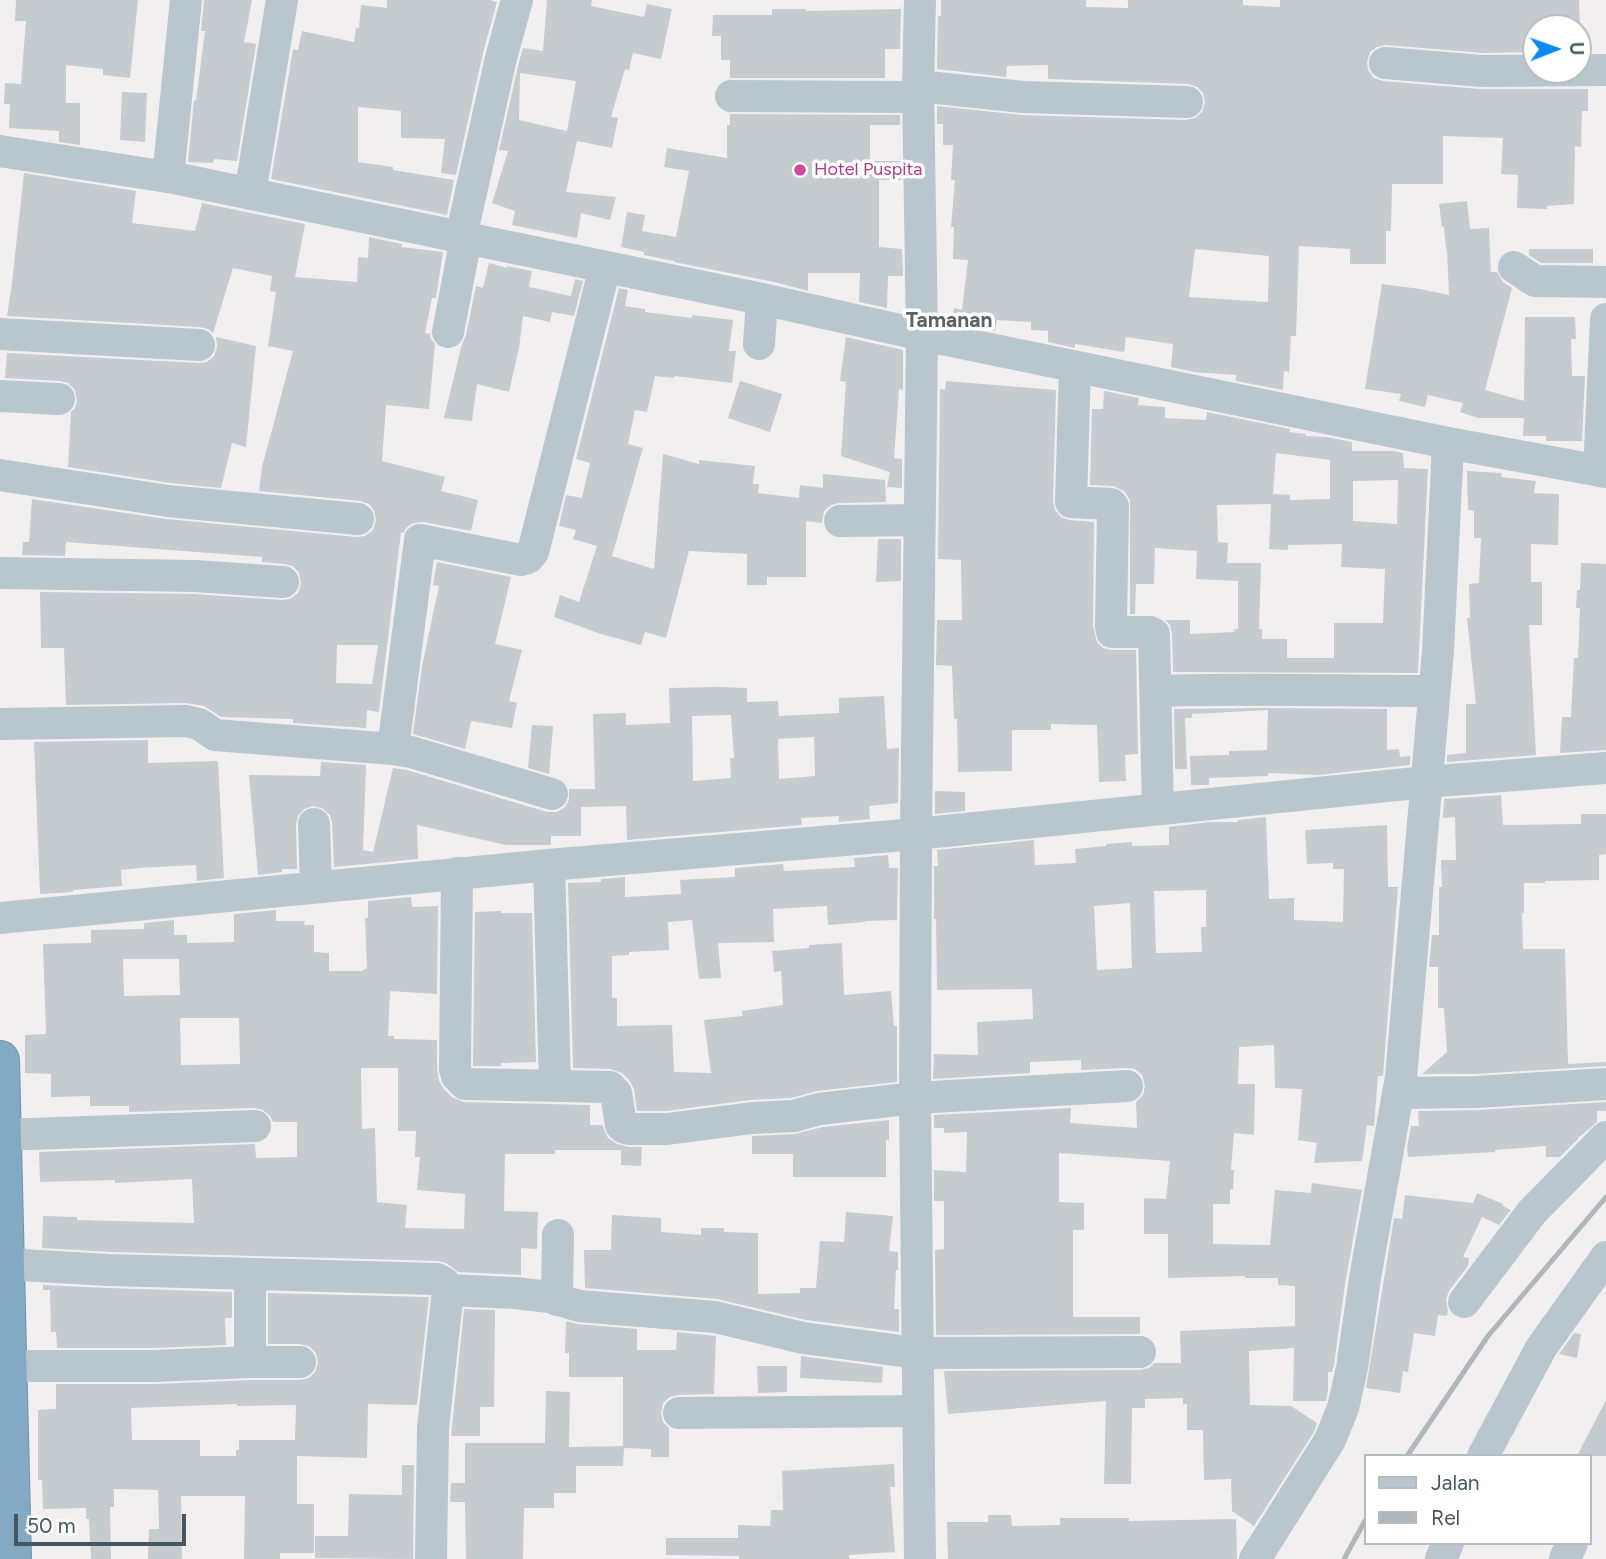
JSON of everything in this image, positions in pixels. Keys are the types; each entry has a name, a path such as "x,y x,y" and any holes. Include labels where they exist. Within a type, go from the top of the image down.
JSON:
{"highway":[{"path":"0,1060 5,1264 4,1366 12,1559"}],"street":[{"path":"168,177 186,0"},
{"path":"250,194 282,0"},
{"path":"448,332 463,237 515,0"},
{"path":"920,0 918,92 922,335 915,1098 920,1559"},
{"path":"1385,63 1482,71 1606,70"},
{"path":"732,96 918,92 1187,102"},
{"path":"0,151 168,177 762,299 1075,367 1448,443 1602,471 1606,318"},
{"path":"393,749 420,540 521,560 533,552 605,267"},
{"path":"1514,267 1535,281 1606,282"},
{"path":"759,344 762,299"},
{"path":"0,334 199,345"},
{"path":"1075,367 1071,502 1114,506 1111,629 1113,632 1154,633 1158,809"},
{"path":"0,396 59,399"},
{"path":"1255,1559 1330,1440 1343,1408 1352,1368 1398,1093 1438,651 1448,443"},
{"path":"0,475 168,501 358,519"},
{"path":"840,521 919,520"},
{"path":"0,572 195,576 283,582"},
{"path":"1156,691 1434,691"},
{"path":"0,724 186,722 199,724 215,735 411,752 552,794"},
{"path":"0,918 457,873 916,834 1426,782 1606,768"},
{"path":"314,824 316,887"},
{"path":"549,865 555,1086"},
{"path":"457,873 455,1069 457,1076 465,1084 610,1087 616,1093 621,1125 629,1129 667,1129 752,1118 794,1116 819,1108 915,1098 1127,1086"},
{"path":"1398,1093 1477,1092 1606,1084"},
{"path":"2,1135 255,1126"},
{"path":"1464,1302 1532,1212 1606,1136"},
{"path":"557,1300 558,1235"},
{"path":"1484,1454 1541,1348 1606,1257"},
{"path":"5,1264 109,1270 437,1279 444,1283 448,1290 433,1429 431,1559"},
{"path":"250,1273 250,1362"},
{"path":"448,1290 515,1293 579,1306 715,1317 803,1338 917,1353 1140,1352"},
{"path":"4,1366 300,1363"},
{"path":"680,1413 918,1411"}],"building":[{"path":"16,0 138,0 130,78 103,75 103,69 66,65 66,103 80,103 80,145 59,142 59,131 9,128 10,104 4,104 5,83 21,84 26,21 15,21"},
{"path":"204,0 252,0 244,42 256,44 237,161 214,159 213,163 188,162 205,31 201,31"},
{"path":"387,0 497,2 456,175 441,173 445,139 401,138 401,111 358,107 358,162 454,180 447,215 271,179 293,49 298,50 302,31 354,42 356,28 359,28 361,5 387,8"},
{"path":"547,0 592,0 591,6 644,17 647,4 672,9 661,59 633,53 629,70 625,69 611,117 618,118 612,148 577,141 566,192 616,197 610,220 581,213 577,238 512,225 515,211 492,203 508,151 499,150 523,48 543,51","holes":["520,73 576,81 567,131 519,120"]},
{"path":"941,0 1086,0 1086,7 1128,8 1128,0 1243,0 1243,5 1280,7 1280,0 1579,0 1580,14 1522,14 1522,52 1483,53 1386,45 1370,52 1367,62 1368,70 1374,78 1383,81 1480,89 1588,89 1588,111 1582,111 1581,147 1575,146 1574,204 1547,206 1547,209 1517,208 1518,175 1501,174 1503,138 1443,136 1443,184 1392,184 1391,231 1386,231 1386,264 1350,264 1350,249 1299,246 1296,336 1291,336 1289,372 1284,371 1283,390 1236,381 1236,375 1194,372 1171,367 1173,344 1126,337 1124,352 1075,344 1075,348 1048,342 1048,331 1031,330 1031,322 997,320 995,331 951,322 954,308 962,310 968,260 953,259 953,145 943,145 943,124 937,124 937,106 1022,115 1186,120 1195,118 1202,112 1205,102 1203,93 1188,84 1048,79 1048,65 1007,66 1006,77 937,69 938,16 941,16","holes":["1195,249 1269,256 1268,302 1189,297"]},
{"path":"772,9 901,9 900,49 885,49 885,78 730,78 730,60 721,60 721,36 712,36 713,15 772,15"},
{"path":"122,92 147,93 145,142 120,140"},
{"path":"730,114 900,115 900,125 870,125 870,161 901,161 901,180 879,180 879,247 902,249 903,276 888,276 887,308 859,302 860,273 808,273 808,291 644,255 644,252 621,247 627,212 645,215 642,231 676,237 689,171 664,167 667,148 727,158 727,125 730,125"},
{"path":"24,173 136,191 132,223 195,231 202,203 305,224 295,277 357,282 358,257 368,258 369,237 402,244 401,247 443,252 436,298 432,298 425,333 430,334 435,344 429,409 386,405 382,461 445,477 441,491 478,500 471,531 423,522 413,523 404,533 401,532 379,712 367,710 366,728 293,723 293,719 221,717 204,706 186,703 66,705 64,648 41,648 40,592 194,594 282,600 290,599 298,593 301,583 299,573 293,566 262,562 262,557 66,542 65,556 22,555 23,542 29,542 32,499 166,519 356,537 365,536 373,530 376,520 369,504 360,501 259,491 262,467 293,351 268,346 276,292 270,291 272,276 233,268 213,333 200,327 7,316","holes":["337,645 378,645 372,684 336,683"]},
{"path":"1467,201 1470,229 1489,228 1491,272 1497,272 1503,282 1512,288 1485,390 1524,401 1525,317 1575,317 1576,339 1571,339 1572,376 1585,376 1582,441 1546,441 1546,436 1523,436 1524,418 1478,418 1460,412 1463,403 1428,395 1425,407 1399,401 1401,394 1365,389 1382,284 1449,295 1447,249 1439,204"},
{"path":"1529,249 1593,249 1593,263 1541,263 1529,255"},
{"path":"489,263 532,271 529,287 571,296 575,279 583,281 574,316 552,312 550,322 523,316 509,392 477,384 472,421 444,418 476,286 483,288"},
{"path":"619,288 628,290 625,306 645,309 645,312 733,320 729,351 736,351 732,383 655,376 647,412 635,410 628,444 643,448 612,556 654,569 663,454 699,464 699,460 755,466 753,484 759,484 758,493 799,498 800,485 823,488 823,474 885,480 886,502 839,503 824,511 822,523 806,521 806,577 767,577 767,585 747,585 747,554 689,551 666,638 645,632 641,645 554,617 560,595 579,602 597,546 573,539 576,530 559,526 566,495 582,498 590,463 576,459"},
{"path":"216,337 256,346 246,447 232,443 221,488 68,467 71,412 77,401 75,390 68,383 60,381 5,378 7,353 198,363 207,362 214,356"},
{"path":"846,337 903,350 903,390 899,389 894,458 902,459 902,488 887,487 890,472 841,456 846,382 840,381"},
{"path":"740,381 782,394 770,432 728,418"},
{"path":"946,381 1056,390 1055,510 1061,517 1069,520 1094,522 1093,626 1097,642 1103,648 1111,650 1136,650 1138,754 1125,755 1126,781 1099,782 1097,725 1051,724 1051,730 1012,730 1012,771 958,772 952,666 936,665 937,620 962,620 961,560 938,559 940,389 945,390"},
{"path":"1104,391 1139,398 1138,405 1165,407 1165,418 1206,420 1207,412 1290,429 1289,432 1306,434 1305,436 1352,442 1352,451 1403,453 1404,468 1428,469 1418,673 1173,672 1172,634 1170,625 1165,620 1190,620 1190,634 1235,632 1234,629 1238,629 1238,581 1196,579 1197,551 1155,548 1154,584 1136,584 1135,614 1130,614 1130,500 1124,491 1113,486 1090,485 1092,409 1103,409","holes":["1276,453 1330,460 1330,499 1290,500 1290,495 1273,494","1398,480 1397,524 1353,521 1353,481","1271,504 1269,549 1288,550 1288,545 1342,544 1341,567 1385,569 1383,623 1334,623 1334,658 1287,658 1287,639 1262,639 1262,629 1259,629 1261,563 1227,563 1228,543 1218,542 1217,505"]},
{"path":"1467,471 1502,473 1501,477 1536,481 1534,493 1559,494 1558,545 1531,544 1531,582 1542,582 1542,625 1529,625 1536,755 1447,762 1447,755 1466,753 1466,704 1476,704 1467,618 1470,618 1469,584 1479,583 1481,538 1474,538 1474,511 1468,510"},
{"path":"878,539 901,539 901,581 876,582"},
{"path":"437,562 511,577 495,644 522,650 509,701 517,703 512,728 471,721 465,749 413,734 422,666 439,586 433,585"},
{"path":"1581,563 1606,564 1606,750 1560,753 1562,717 1571,717 1574,658 1578,658 1580,608 1576,608"},
{"path":"669,688 747,688 747,702 778,701 779,716 839,713 839,698 884,696 887,749 899,748 898,803 869,806 870,819 839,822 839,816 801,818 802,825 627,840 626,806 581,807 581,836 551,836 551,845 506,845 417,825 418,859 334,867 330,815 322,808 313,806 304,809 298,816 297,869 282,869 282,872 258,875 249,775 320,776 321,762 366,765 363,850 373,852 393,768 547,812 557,812 565,807 569,800 569,789 595,789 593,714 626,713 626,725 670,723","holes":["731,715 734,758 730,758 731,778 693,781 692,716","814,737 815,776 779,779 778,739"]},
{"path":"1174,709 1387,709 1387,750 1399,749 1400,757 1410,756 1410,765 1318,775 1268,773 1268,776 1209,778 1209,785 1191,785 1190,756 1267,750 1268,710 1192,714 1192,718 1185,718 1187,769 1175,769"},
{"path":"532,725 553,726 549,774 528,768"},
{"path":"148,740 148,763 218,761 224,878 197,881 196,865 139,868 121,870 122,886 40,894 34,742"},
{"path":"935,791 965,792 965,811 935,814"},
{"path":"1501,795 1503,825 1581,824 1581,814 1606,814 1606,854 1599,855 1599,880 1524,883 1522,913 1523,949 1565,949 1568,1064 1606,1062 1606,1066 1476,1074 1422,1074 1447,1052 1444,1008 1438,1008 1438,967 1429,967 1432,935 1439,935 1441,860 1456,860 1455,817 1443,818 1444,799"},
{"path":"1266,817 1269,899 1294,898 1294,920 1343,922 1344,869 1333,869 1333,863 1307,864 1305,830 1387,825 1388,887 1398,887 1383,1075 1378,1076 1374,1126 1367,1125 1362,1161 1314,1163 1317,1143 1298,1140 1302,1089 1275,1088 1274,1045 1239,1047 1238,1084 1255,1084 1254,1135 1234,1133 1231,1170 1234,1170 1233,1190 1230,1189 1230,1204 1213,1204 1213,1244 1270,1245 1275,1190 1311,1193 1312,1183 1362,1190 1334,1365 1332,1372 1328,1372 1326,1401 1293,1401 1294,1348 1249,1351 1250,1405 1291,1406 1317,1423 1314,1432 1254,1526 1232,1511 1231,1479 1204,1480 1203,1430 1187,1430 1187,1404 1183,1404 1183,1398 1145,1399 1145,1408 1132,1408 1131,1484 1104,1484 1106,1401 948,1414 944,1371 1140,1370 1149,1368 1154,1363 1181,1363 1180,1331 1295,1326 1295,1286 1278,1285 1278,1278 1168,1278 1168,1234 1144,1234 1144,1198 1166,1199 1170,1161 1059,1153 1059,1202 1084,1203 1084,1230 1073,1230 1073,1317 1140,1317 1140,1334 936,1335 935,1250 944,1249 944,1201 934,1201 934,1170 966,1172 967,1132 944,1133 944,1128 934,1128 934,1115 1071,1108 1070,1123 1137,1128 1136,1102 1143,1095 1145,1086 1142,1075 1135,1069 1081,1070 1081,1060 1030,1062 1030,1073 933,1079 934,1054 978,1055 977,1022 1033,1019 1032,989 937,990 934,866 938,866 937,850 1034,840 1035,865 1076,863 1075,849 1132,842 1132,846 1169,845 1169,827","holes":["1206,890 1206,927 1201,927 1202,952 1156,953 1154,891","1130,903 1132,968 1097,970 1094,906"]},
{"path":"888,855 889,868 898,868 897,920 828,925 827,906 773,909 774,942 718,943 721,978 699,979 692,920 668,922 669,950 629,952 629,955 612,956 612,998 617,998 617,1026 672,1025 674,1072 711,1073 704,1020 743,1016 742,1011 783,1005 781,971 774,972 772,951 842,943 844,995 891,991 894,1026 897,1026 897,1082 817,1091 791,1098 750,1100 666,1111 637,1111 634,1089 622,1073 610,1069 573,1068 568,883 601,882 601,879 625,877 625,897 681,894 680,880 735,877 735,868 783,864 784,871 855,867 854,858"},
{"path":"411,897 412,907 438,906 437,994 390,991 388,1036 394,1036 394,1039 437,1040 439,1081 452,1097 464,1102 590,1105 590,1125 602,1125 608,1138 617,1144 642,1147 641,1166 621,1165 621,1150 555,1150 555,1154 505,1154 504,1211 538,1212 537,1249 521,1248 521,1275 458,1272 446,1263 438,1261 42,1248 43,1216 77,1217 77,1220 194,1223 192,1179 115,1183 115,1180 40,1182 39,1152 255,1144 256,1158 297,1157 297,1122 273,1122 263,1110 254,1108 129,1112 129,1106 90,1106 90,1096 51,1097 51,1074 25,1073 25,1035 46,1034 43,944 91,943 91,930 144,929 144,923 174,920 174,935 187,935 187,943 234,942 234,914 276,910 276,921 305,921 304,925 314,925 314,952 329,953 329,971 363,971 367,969 365,918 368,918 368,901","holes":["123,959 179,959 180,995 124,996","180,1018 239,1018 240,1064 181,1065","361,1068 398,1068 398,1131 416,1131 415,1157 420,1157 417,1190 465,1194 464,1229 405,1228 407,1205 377,1202 375,1128 362,1129"]},
{"path":"475,912 532,913 536,1062 473,1066"},
{"path":"1606,1102 1606,1111 1597,1111 1597,1122 1579,1136 1560,1157 1546,1157 1546,1146 1408,1157 1411,1126 1419,1126 1418,1111"},
{"path":"889,1120 886,1177 793,1177 793,1154 752,1154 752,1136 795,1134 823,1127"},
{"path":"1477,1193 1511,1210 1499,1225 1482,1217 1463,1257 1469,1258 1468,1266 1446,1299 1447,1316 1438,1315 1435,1336 1414,1333 1408,1372 1403,1371 1400,1393 1366,1388 1394,1218 1402,1219 1405,1195 1473,1203"},
{"path":"846,1212 893,1216 889,1251 898,1252 894,1309 899,1309 899,1332 806,1320 717,1299 585,1288 584,1250 611,1250 612,1215 661,1218 661,1232 701,1235 701,1228 724,1228 724,1232 758,1233 758,1294 800,1293 800,1288 816,1288 820,1241 844,1242"},
{"path":"43,1285 232,1292 232,1318 225,1318 226,1345 57,1348 56,1332 51,1332 50,1290 43,1290"},
{"path":"268,1293 429,1297 417,1405 368,1404 367,1458 297,1456 297,1504 314,1504 314,1553 280,1553 280,1559 244,1559 245,1496 181,1496 182,1559 148,1559 149,1529 159,1529 158,1490 114,1489 114,1507 110,1507 111,1559 91,1559 86,1508 43,1509 42,1480 38,1480 38,1410 56,1409 56,1384 300,1380 309,1378 315,1372 318,1363 316,1353 310,1347 300,1344 268,1344","holes":["296,1405 295,1440 239,1440 236,1456 200,1456 200,1440 132,1440 131,1408"]},
{"path":"464,1309 495,1310 494,1407 480,1407 480,1436 451,1436"},
{"path":"566,1321 637,1329 637,1350 676,1350 677,1332 716,1336 714,1394 678,1395 663,1403 661,1414 663,1422 669,1428 669,1457 651,1457 651,1449 624,1448 623,1466 576,1466 576,1493 554,1493 554,1508 524,1508 523,1559 466,1559 465,1502 450,1502 451,1483 465,1483 465,1443 545,1443 546,1391 570,1392 569,1447 623,1446 623,1377 569,1377 569,1353 565,1353"},
{"path":"1574,1333 1581,1334 1577,1358 1559,1354"},
{"path":"801,1356 883,1367 882,1383 800,1378"},
{"path":"757,1366 787,1366 787,1392 758,1393"},
{"path":"1606,1400 1606,1456 1578,1454"},
{"path":"894,1464 895,1487 890,1487 895,1552 849,1555 849,1559 739,1559 739,1556 666,1555 666,1538 738,1538 738,1525 770,1526 771,1510 783,1510 782,1471"},
{"path":"402,1465 414,1465 413,1559 315,1558 315,1536 348,1536 349,1494 402,1495"},
{"path":"988,1515 1011,1515 1012,1526 1060,1525 1060,1518 1129,1518 1129,1521 1236,1519 1237,1559 948,1559 947,1522 988,1522"}],"railway":[{"path":"1408,1454 1488,1336 1606,1197"},
{"path":"1344,1559 1364,1523"}],"place":[{"name":"Hotel Puspita","path":"800,170"}],"district":[{"name":"Tamanan","path":"949,321"}]}
